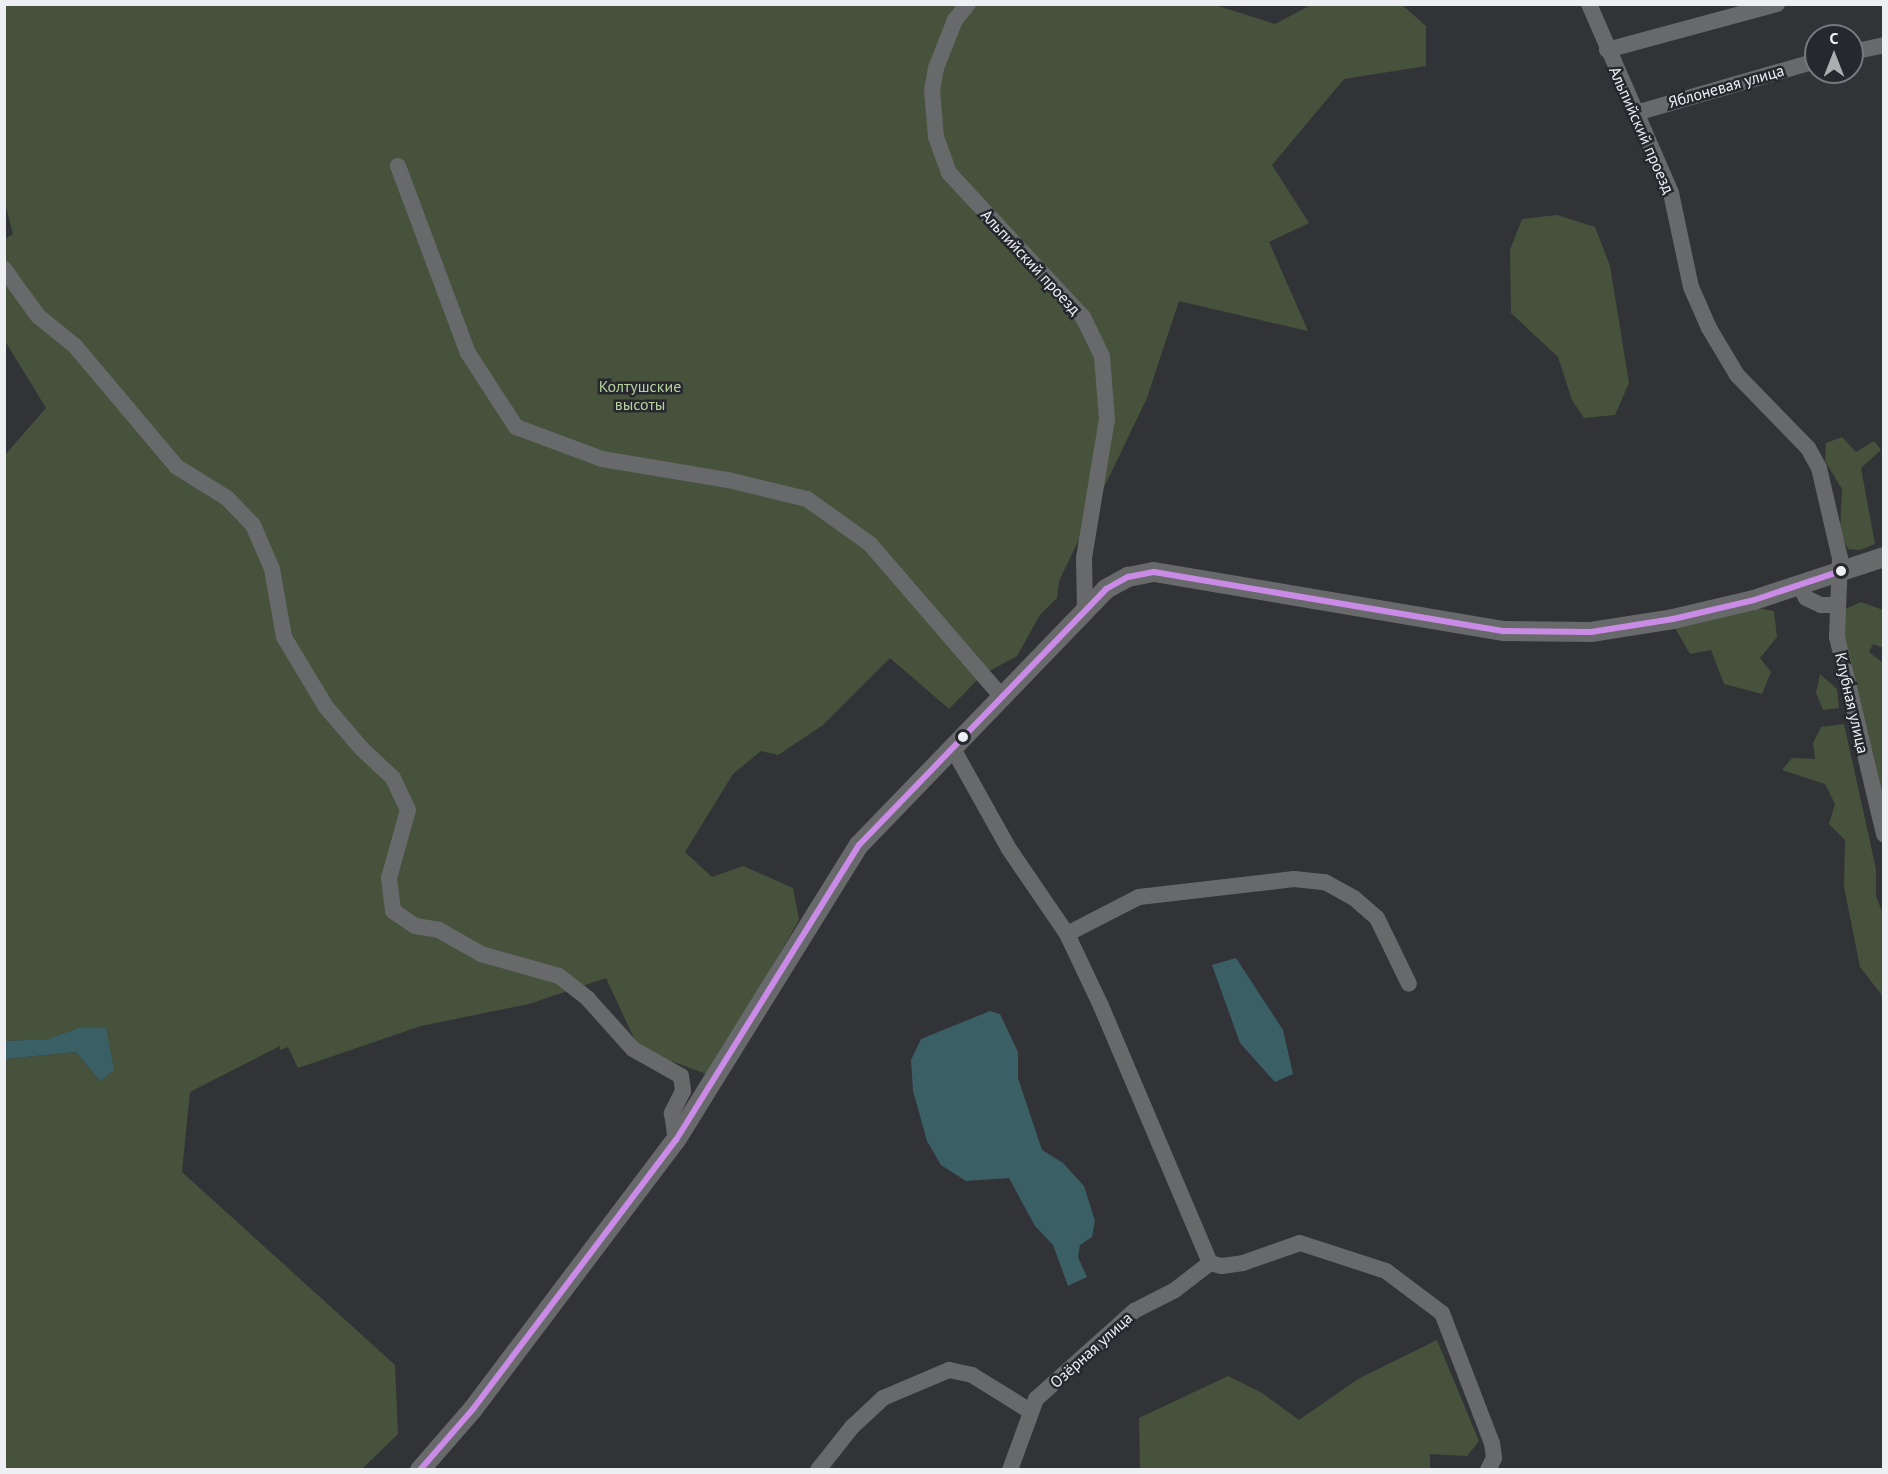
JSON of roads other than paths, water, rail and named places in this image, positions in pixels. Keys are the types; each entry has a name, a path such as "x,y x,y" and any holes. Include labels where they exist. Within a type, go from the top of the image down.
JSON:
{"street":[{"name":"Альпийский проезд","path":"968,4 955,20 936,68 932,90 939,146 950,173 1083,317 1102,356 1107,419 1084,558 1085,608"},
{"name":"Альпийский проезд","path":"1589,4 1671,193 1691,287 1709,328 1737,375 1808,448 1819,468 1827,491 1841,571"},
{"path":"1607,50 1777,4"},
{"path":"1864,49 1884,45"},
{"name":"Яблоневая улица","path":"1636,113 1804,64"},
{"path":"398,166 468,353 516,428 602,459 728,480 807,500 870,544 1001,696"},
{"path":"4,269 38,316 75,346 177,467 227,498 253,525 272,569 284,637 326,707 362,749 393,778 408,810 389,878 393,911 415,926 439,930 481,954 559,976 588,999 633,1049 681,1076 682,1091 672,1113 676,1140"},
{"path":"420,1470 473,1409 676,1140 860,844 1085,608 1106,589 1128,577 1154,572 1504,631 1591,632 1673,620 1800,586 1884,557"},
{"name":"Клубная улица","path":"1841,571 1835,605 1837,637 1884,834"},
{"path":"1800,586 1806,598 1821,604 1835,605"},
{"path":"952,747 1009,849 1066,934 1101,1005 1210,1263 1222,1266 1243,1263 1300,1243 1386,1270 1442,1313 1492,1443 1494,1458 1488,1470"},
{"path":"1066,934 1139,897 1294,879 1325,882 1354,898 1377,918 1409,984"},
{"name":"Озёрная улица","path":"1010,1470 1036,1399 1134,1311 1175,1290 1210,1263"},
{"path":"818,1470 852,1427 883,1398 949,1370 972,1375 1030,1411"}],"water":[{"path":"1236,958 1283,1030 1293,1074 1275,1082 1240,1043 1212,965"},
{"path":"990,1011 1000,1014 1018,1052 1018,1078 1042,1150 1063,1163 1084,1186 1095,1221 1092,1237 1080,1245 1078,1257 1087,1277 1068,1286 1053,1245 1035,1226 1009,1178 966,1181 941,1165 927,1141 913,1091 911,1060 921,1039"},
{"path":"78,1028 106,1028 114,1070 100,1081 76,1052 5,1059 5,1041 48,1039"}],"park label":[{"name":"Колтушские высоты","path":"640,395"}]}
